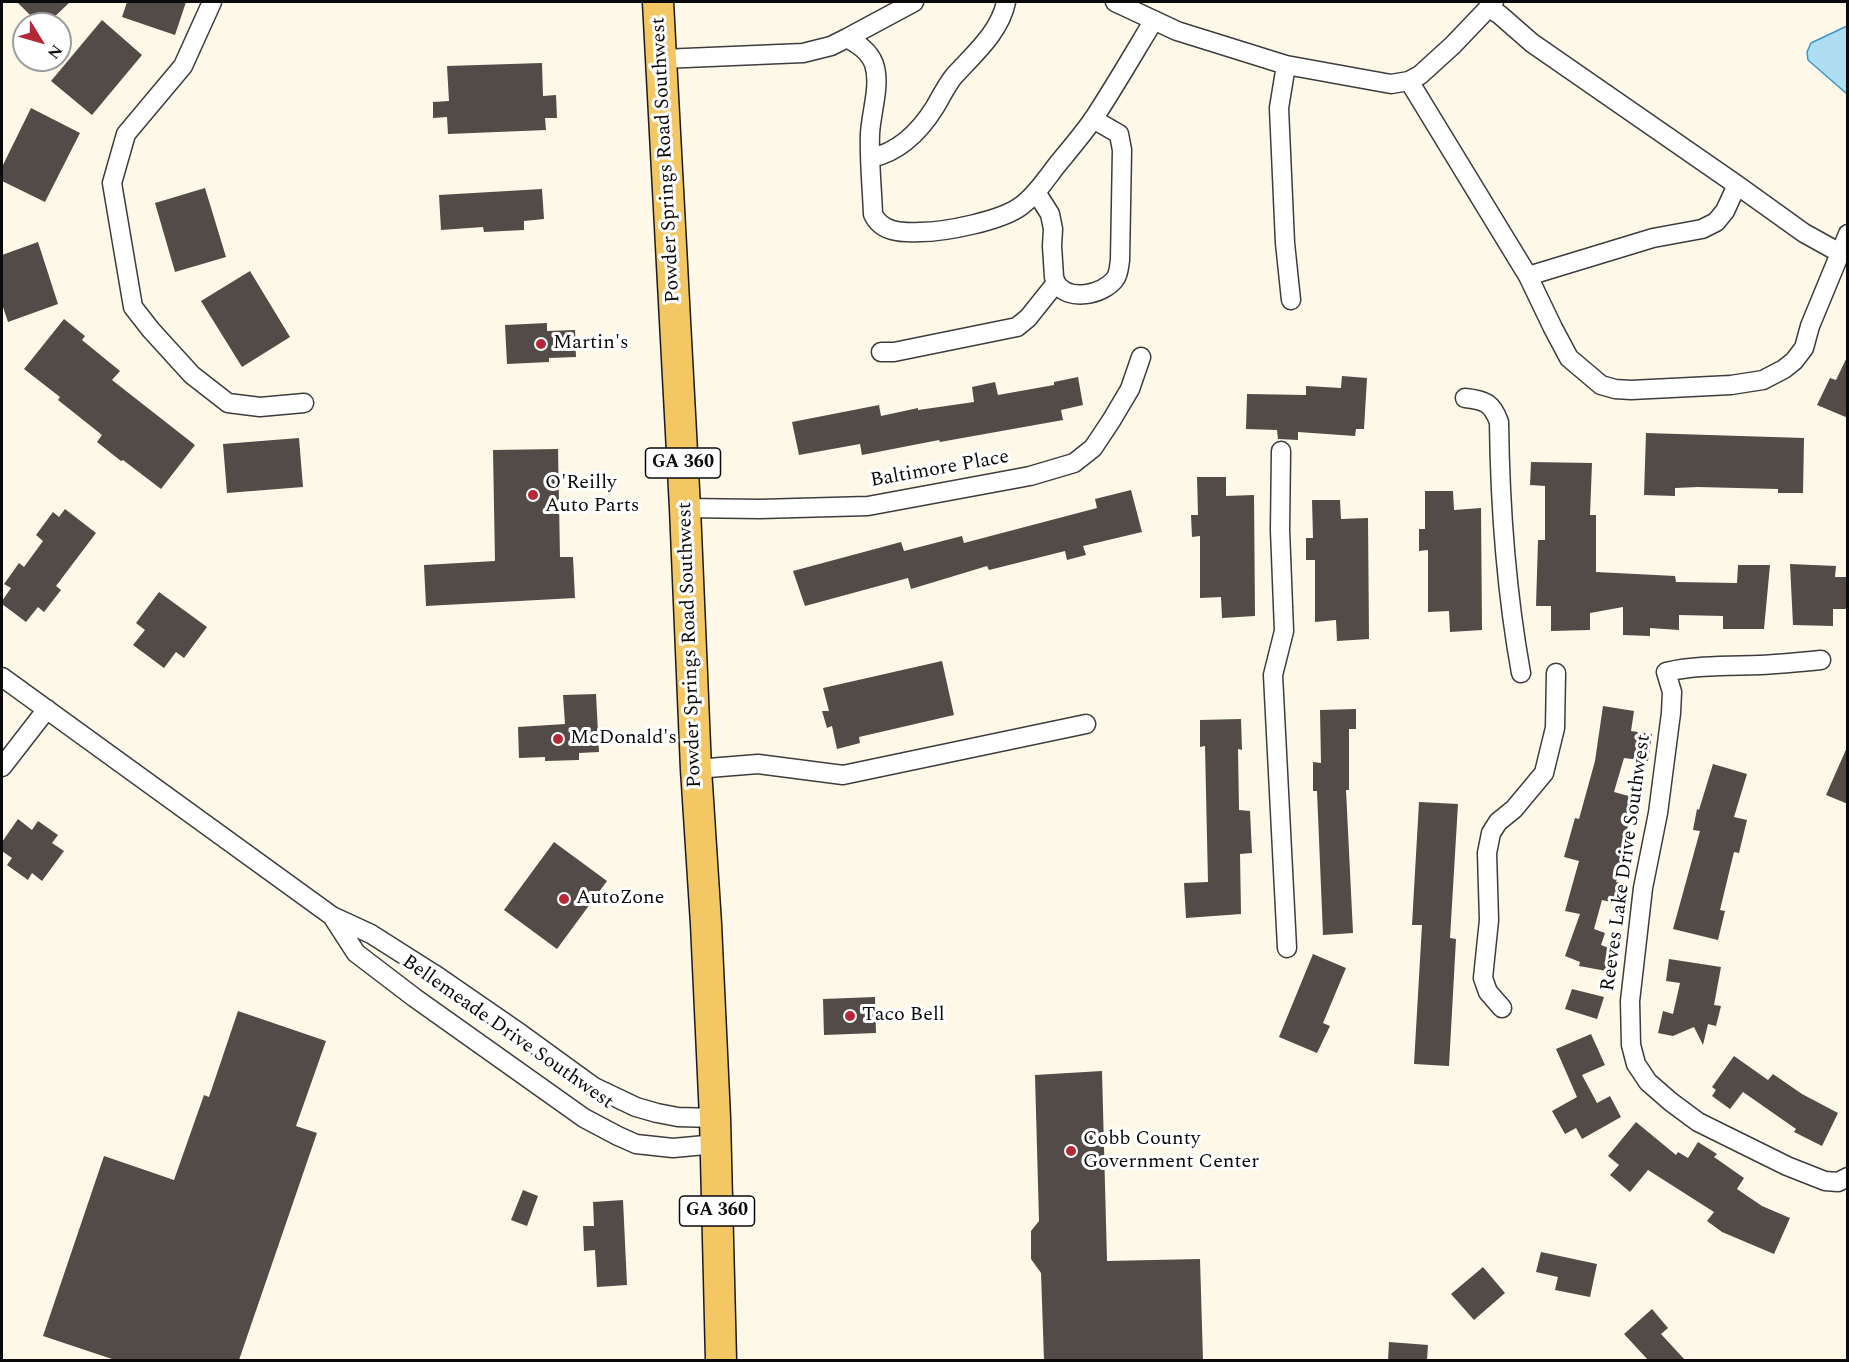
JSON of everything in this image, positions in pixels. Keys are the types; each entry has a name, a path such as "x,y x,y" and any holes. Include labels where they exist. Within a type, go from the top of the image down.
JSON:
{"main road":[{"name":"Powder Springs Road Southwest","path":"658,2 716,1131"},
{"name":"GA 360","path":"716,1131 721,1360"}],"street":[{"path":"212,2 183,66 126,134 112,183 133,307 192,375 228,403 260,407 304,402"},
{"path":"662,59 803,53 831,46 914,2"},
{"path":"871,158 895,150 921,126 953,77 997,27 1006,2"},
{"path":"1114,2 1177,31 1286,64 1391,84 1409,81 1420,75 1453,45 1491,4 1532,43 1804,233 1840,253"},
{"path":"847,38 867,52 874,64 876,79 870,134 873,214 883,228 905,232 926,232 981,222 1011,212 1021,206 1036,192 1093,119 1154,20"},
{"path":"1286,64 1279,108 1285,243 1291,300"},
{"path":"1409,81 1528,276 1569,358 1601,385 1631,390 1731,385 1763,380 1784,369 1804,348 1810,326 1848,234"},
{"path":"1036,192 1050,214 1053,229 1054,277 1060,289 1079,295 1104,288 1115,279 1120,260 1122,150 1119,134 1093,119"},
{"path":"1528,276 1653,238 1702,228 1716,222 1737,185"},
{"path":"881,352 894,352 1017,327 1028,318 1056,283"},
{"name":"Baltimore Place","path":"685,508 760,509 868,506 1030,476 1074,463 1093,448 1111,421 1130,389 1141,357"},
{"path":"1465,398 1482,399 1494,411 1499,422 1502,521 1511,620 1521,673"},
{"path":"1281,451 1280,530 1284,631 1273,675 1287,948"},
{"name":"Reeves Lake Drive Southwest","path":"1821,660 1681,668 1666,672 1672,692 1671,713 1658,813 1643,888 1630,1001 1631,1038 1636,1064 1648,1082 1698,1122 1787,1166 1825,1181 1838,1182 1848,1177"},
{"path":"1502,1008 1488,992 1483,978 1489,920 1487,853 1491,834 1498,822 1514,809 1544,773 1555,728 1556,673"},
{"name":"Bellemeade Drive Southwest","path":"2,677 332,916 371,934 434,974 594,1087 636,1107 678,1117 716,1131"},
{"path":"2,767 47,709"},
{"path":"696,769 758,764 843,775 1086,724"},
{"name":"Bellemeade Drive Southwest","path":"332,916 356,953 416,999 584,1118 636,1144 673,1148 716,1131"}],"water":[{"path":"1847,26 1847,94 1808,60 1807,52 1811,43"}],"building":[{"path":"17,2 70,2 60,12 27,12"},
{"path":"127,2 186,2 175,35 122,17"},
{"path":"102,20 142,55 92,115 51,81 59,72 72,72 72,56"},
{"path":"542,63 543,96 556,95 557,118 545,118 546,130 448,134 447,117 433,118 433,102 449,101 447,66"},
{"path":"31,108 80,133 45,202 2,181 2,167"},
{"path":"205,188 226,257 175,272 155,203"},
{"path":"542,189 544,219 524,221 524,230 484,232 483,227 441,230 439,195"},
{"path":"38,242 58,304 8,322 2,304 2,255"},
{"path":"250,271 290,337 242,367 201,301"},
{"path":"64,319 85,336 82,340 120,371 112,380 195,445 161,489 97,442 102,435 58,400 60,397 24,369"},
{"name":"Martin's","path":"547,323 547,331 575,330 576,357 549,358 549,362 507,364 505,325"},
{"path":"1848,355 1848,418 1817,405 1830,378 1836,380"},
{"path":"1342,376 1367,378 1364,429 1356,429 1355,436 1298,432 1298,440 1278,439 1277,430 1246,429 1247,394 1306,395 1306,386 1341,388"},
{"path":"1078,377 1083,405 1061,410 1063,420 862,455 860,444 799,455 792,422 879,405 881,416 918,408 918,410 974,402 972,387 995,382 998,395 1054,385 1054,382"},
{"path":"1646,433 1804,438 1803,493 1778,493 1778,489 1698,487 1675,488 1675,496 1644,495"},
{"path":"299,438 303,487 227,493 223,444"},
{"path":"558,449 560,557 573,557 575,598 426,606 424,565 495,561 493,450"},
{"path":"1531,462 1592,463 1590,515 1596,515 1596,572 1675,576 1676,582 1737,583 1738,565 1770,565 1764,629 1723,629 1723,616 1679,615 1679,630 1650,628 1650,636 1623,635 1623,607 1590,613 1590,630 1551,631 1551,606 1536,606 1538,540 1545,540 1545,486 1530,485"},
{"path":"1197,477 1226,477 1226,496 1254,495 1255,616 1222,618 1221,597 1200,598 1200,536 1192,537 1191,515 1198,515"},
{"path":"1131,490 1142,532 1083,546 1086,555 1067,560 1065,551 989,570 987,566 911,589 908,578 805,606 793,571 901,542 904,551 962,536 964,543 1097,508 1095,499"},
{"path":"1425,491 1453,491 1454,510 1481,508 1482,630 1450,632 1449,611 1428,612 1428,550 1419,551 1419,529 1425,529"},
{"path":"1312,500 1340,500 1341,519 1368,518 1369,639 1337,641 1336,620 1315,622 1315,560 1306,560 1306,538 1313,538"},
{"path":"65,509 96,533 56,586 61,590 44,612 38,607 26,622 2,604 11,588 4,584 19,563 24,567 43,541 36,535 53,512 59,517"},
{"path":"1790,564 1836,566 1835,577 1848,577 1848,609 1833,609 1833,626 1793,625"},
{"path":"159,592 207,627 184,658 176,652 164,668 133,645 145,630 136,623"},
{"path":"942,661 954,715 859,737 860,743 837,749 832,726 827,728 822,711 829,711 823,688"},
{"name":"McDonald's","path":"596,694 599,752 579,753 579,760 545,761 545,757 519,758 518,727 565,724 563,695"},
{"path":"1603,706 1634,711 1631,731 1652,734 1648,761 1624,758 1614,792 1636,798 1626,833 1630,834 1616,882 1620,883 1615,903 1602,900 1594,929 1605,933 1601,945 1619,952 1612,972 1579,966 1580,962 1565,956 1580,914 1565,911 1579,861 1564,857 1575,818 1579,819 1595,761"},
{"path":"1356,709 1356,729 1349,729 1349,790 1346,790 1353,933 1323,935 1317,791 1313,791 1313,762 1321,763 1320,710"},
{"path":"1241,719 1242,750 1238,749 1239,810 1250,811 1252,853 1240,854 1241,914 1186,918 1184,883 1208,882 1205,746 1200,747 1200,720"},
{"path":"1848,745 1848,804 1826,795"},
{"path":"1713,764 1747,774 1734,817 1747,820 1739,853 1734,852 1720,910 1725,911 1718,940 1673,929 1700,831 1693,830 1697,809 1699,810"},
{"path":"1419,802 1458,804 1450,938 1456,939 1449,1066 1414,1064 1422,925 1412,925"},
{"path":"18,819 32,830 38,821 58,835 52,843 64,851 42,881 32,873 28,880 7,865 12,858 2,851 2,842"},
{"path":"554,842 607,881 557,949 504,910"},
{"path":"1313,954 1346,968 1323,1023 1330,1026 1317,1053 1279,1037"},
{"path":"1669,959 1721,967 1714,1005 1721,1006 1716,1026 1708,1024 1703,1045 1694,1027 1673,1036 1658,1033 1663,1011 1673,1014 1680,983 1666,981"},
{"path":"1572,989 1604,997 1597,1019 1565,1009"},
{"name":"Taco Bell","path":"875,997 876,1033 824,1035 823,999"},
{"path":"238,1011 326,1041 296,1126 317,1133 239,1360 115,1360 43,1336 104,1156 174,1180 204,1095 209,1097"},
{"path":"1591,1034 1605,1065 1582,1075 1597,1103 1610,1096 1621,1117 1582,1139 1576,1128 1565,1134 1552,1111 1577,1097 1556,1049"},
{"path":"1734,1056 1768,1080 1773,1074 1802,1094 1838,1113 1822,1146 1794,1132 1796,1129 1743,1092 1730,1109 1712,1096 1716,1090 1712,1087"},
{"name":"Cobb County Government Center","path":"1102,1071 1107,1261 1200,1259 1203,1360 1044,1360 1041,1273 1031,1259 1031,1231 1039,1221 1035,1075"},
{"path":"1636,1122 1676,1155 1678,1152 1688,1158 1698,1142 1717,1154 1714,1157 1744,1178 1737,1189 1762,1206 1790,1218 1774,1254 1722,1232 1707,1221 1714,1212 1648,1170 1630,1192 1610,1175 1619,1165 1608,1156"},
{"path":"523,1190 538,1196 527,1226 511,1220"},
{"path":"623,1200 627,1285 597,1287 595,1250 584,1251 583,1226 594,1226 593,1202"},
{"path":"1541,1252 1597,1264 1590,1297 1555,1290 1558,1277 1536,1272"},
{"path":"1483,1267 1505,1293 1474,1320 1451,1294"},
{"path":"1652,1309 1668,1328 1661,1334 1685,1360 1648,1360 1624,1334"},
{"path":"1389,1342 1428,1345 1427,1360 1388,1360"}],"place":[{"name":"Martin's","path":"541,344"},
{"name":"O'Reilly Auto Parts","path":"533,495"},
{"name":"McDonald's","path":"558,739"},
{"name":"AutoZone","path":"564,899"},
{"name":"Taco Bell","path":"850,1016"},
{"name":"Cobb County Government Center","path":"1071,1151"}]}
